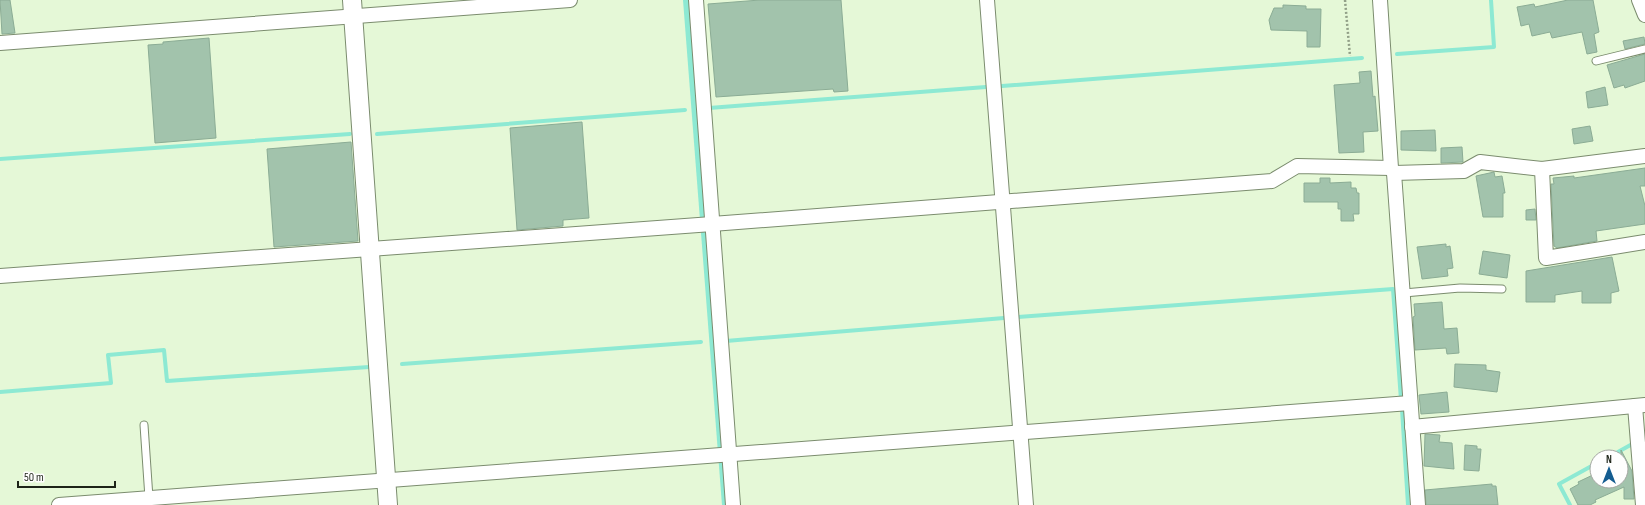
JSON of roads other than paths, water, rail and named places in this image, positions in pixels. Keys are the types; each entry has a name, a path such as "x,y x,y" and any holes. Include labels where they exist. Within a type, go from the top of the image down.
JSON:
{"street":[{"path":"0,43 353,8 570,0"},
{"path":"696,0 706,225 724,456 733,505"},
{"path":"987,0 1026,505"},
{"path":"1380,0 1404,293 1410,403 1418,505"},
{"path":"1639,0 1645,14"},
{"path":"353,8 388,505"},
{"path":"0,276 706,225 1272,181 1297,166 1393,171 1464,171 1480,162 1542,169 1645,156"},
{"path":"1542,169 1546,258 1645,242"},
{"path":"59,505 724,456 1410,403"},
{"path":"1412,427 1640,406 1643,505"}],"lane":[{"path":"1596,61 1645,48"},
{"path":"1404,293 1460,288 1502,289"},
{"path":"144,425 149,498"}],"water":[{"path":"683,0 690,0 728,505 722,505"}],"waterway":[{"path":"1397,54 1494,47 1491,0"},
{"path":"1002,86 1362,58"},
{"path":"709,108 986,87"},
{"path":"377,134 685,110"},
{"path":"0,159 350,134"},
{"path":"1018,317 1393,289 1401,400"},
{"path":"726,341 1004,318"},
{"path":"402,364 701,342"},
{"path":"0,392 111,383 108,355 164,350 167,381 369,367"},
{"path":"1402,409 1408,505"},
{"path":"1623,449 1634,443"},
{"path":"1570,505 1559,484 1589,467"}]}
